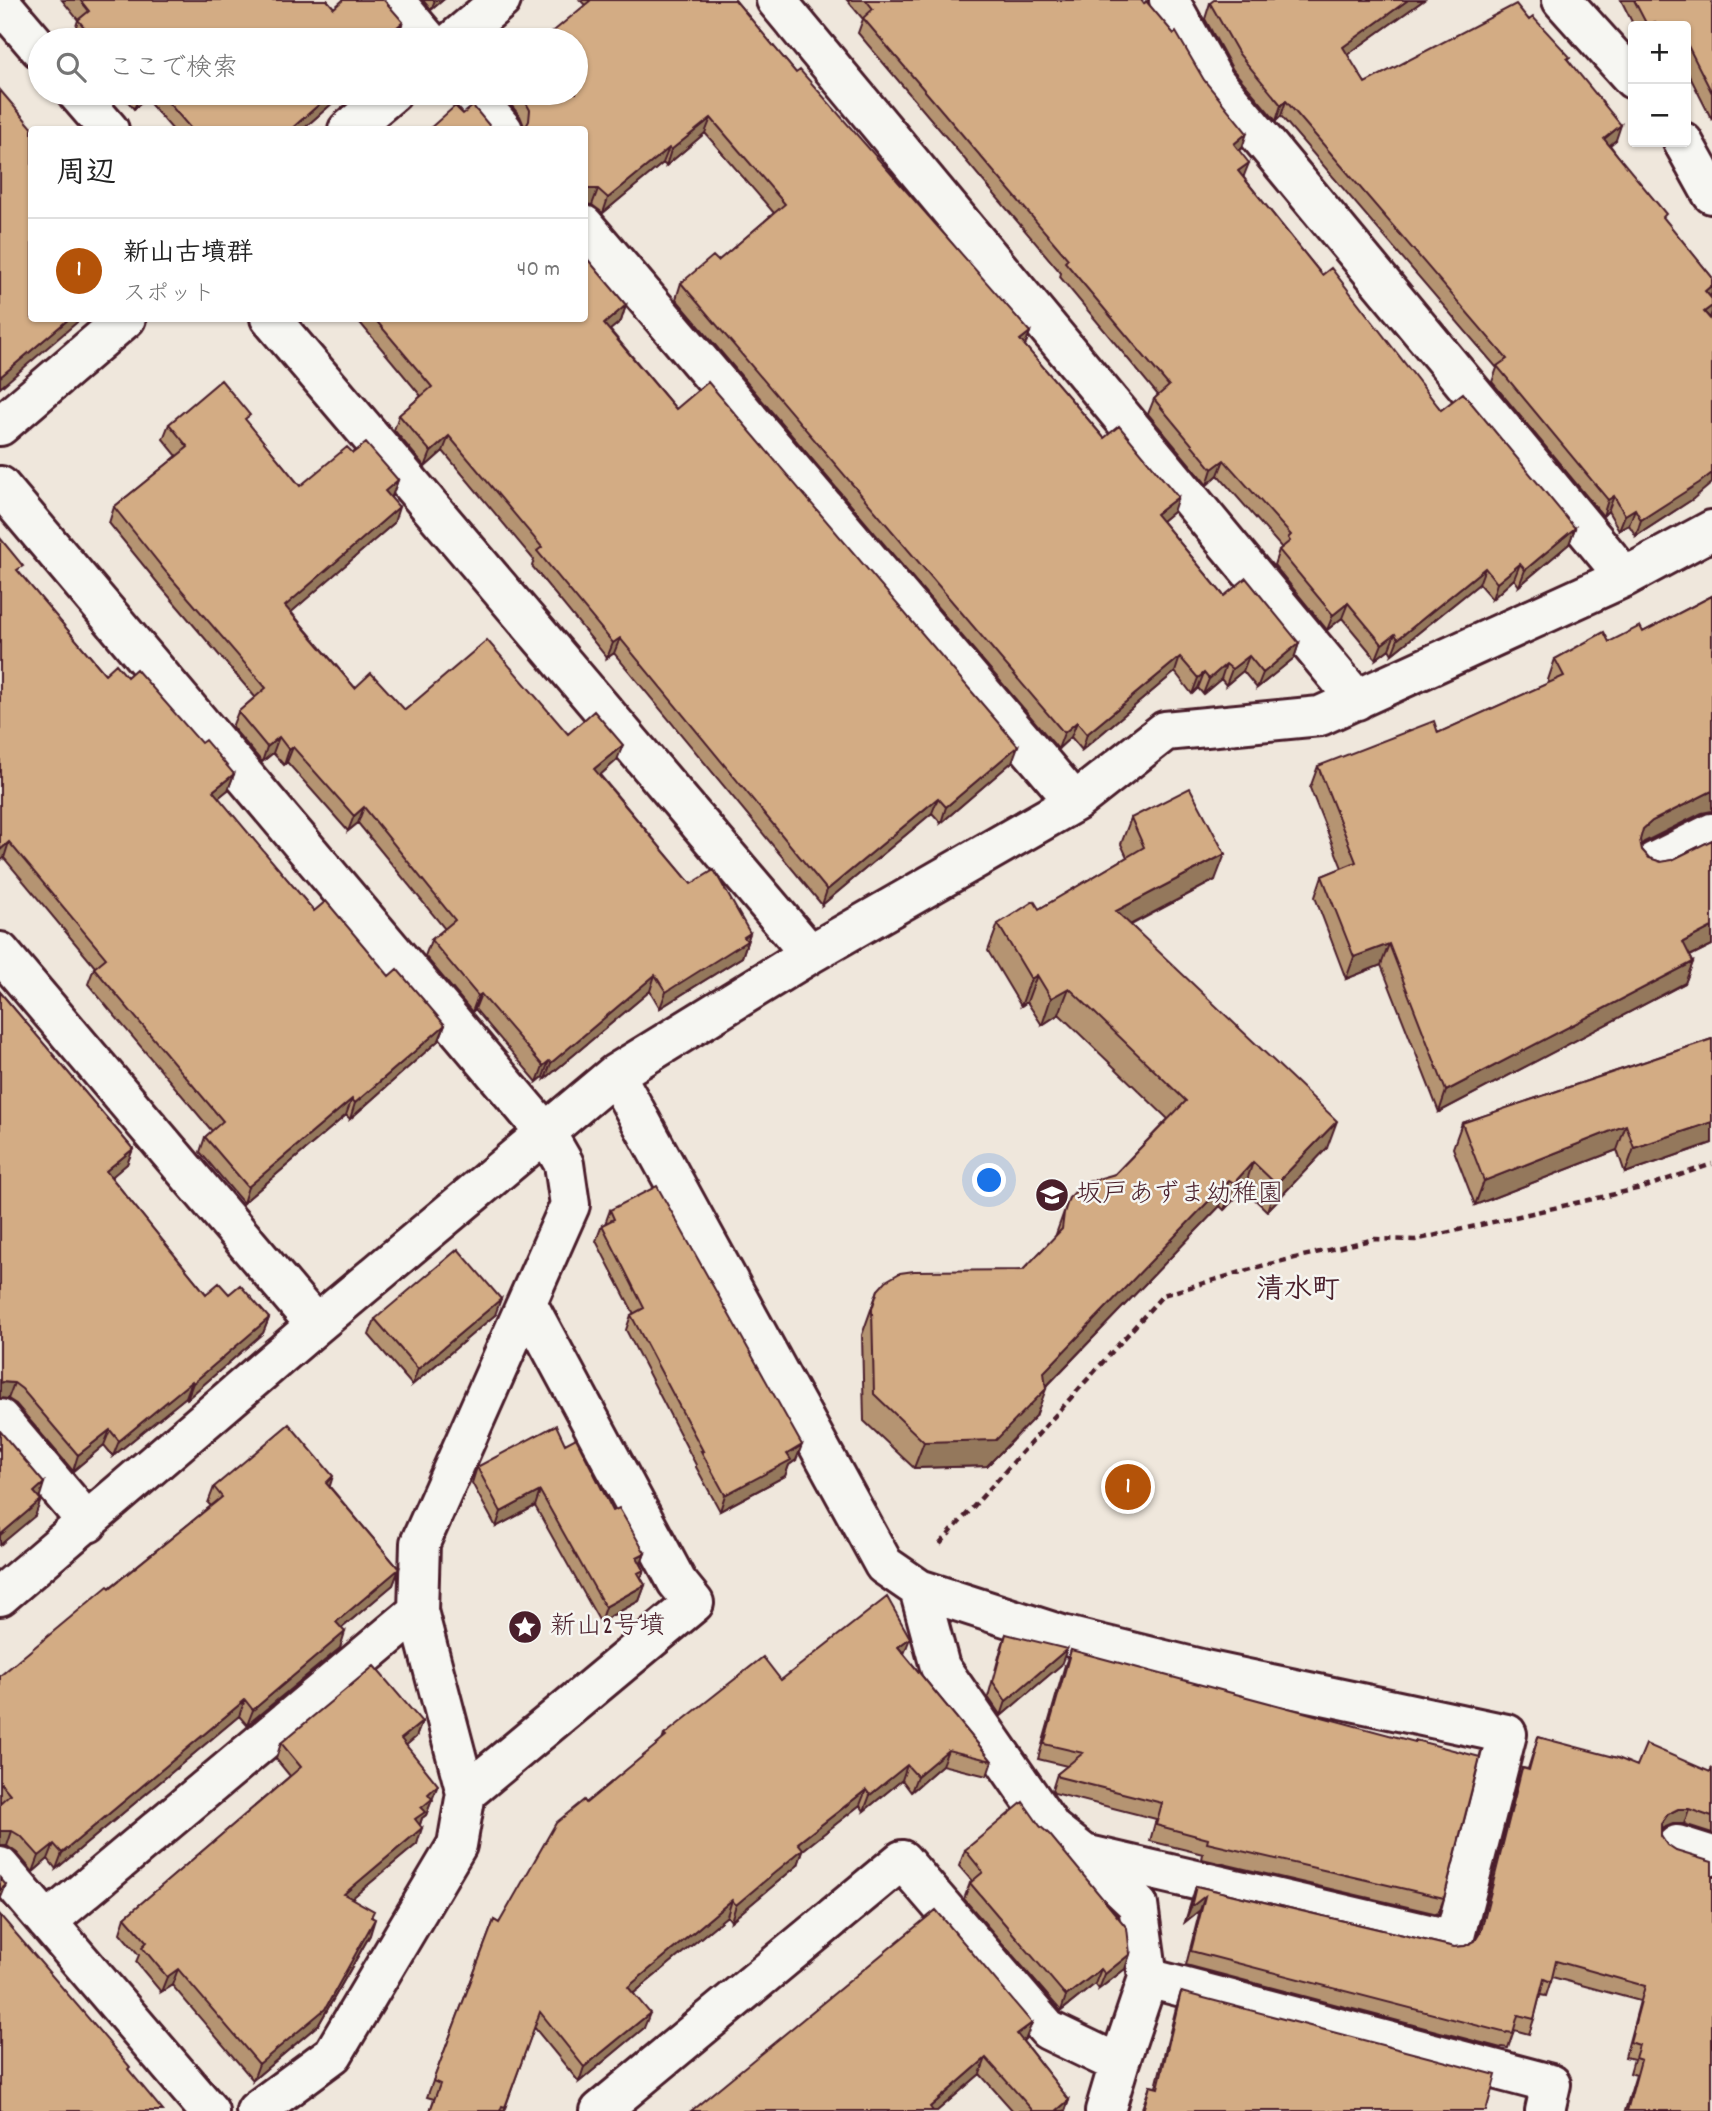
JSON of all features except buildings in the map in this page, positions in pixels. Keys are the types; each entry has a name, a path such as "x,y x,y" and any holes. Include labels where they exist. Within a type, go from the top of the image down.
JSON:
{"street":[{"path":"394,0 418,28"},
{"path":"468,28 501,0"},
{"path":"776,0 1357,700"},
{"path":"1169,0 1215,82 1625,576"},
{"path":"1562,0 1628,73"},
{"path":"0,2 28,35"},
{"path":"88,105 106,126"},
{"path":"353,126 378,105"},
{"path":"482,105 500,126"},
{"path":"1687,147 1712,194"},
{"path":"588,230 1075,802"},
{"path":"0,426 121,322"},
{"path":"273,322 810,954"},
{"path":"0,486 546,1133 564,1164 570,1205 420,1543 418,1611 466,1793 457,1845 333,2054 256,2111"},
{"path":"0,1596 316,1325 615,1074 810,954 1075,802 1165,731 1321,716 1625,576 1712,530"},
{"path":"1654,862 1712,833"},
{"path":"0,952 316,1325"},
{"path":"615,1074 884,1565 913,1585 1062,1635 1205,1670 1507,1734 1454,1940 1084,1854"},
{"path":"466,1793 694,1603 677,1582 527,1303"},
{"path":"0,1419 88,1522"},
{"path":"913,1585 940,1667 1052,1829 1084,1854 1138,1905 1148,1978 1105,2111"},
{"path":"47,1922 418,1611"},
{"path":"600,2111 902,1860 1048,2030 1118,2064"},
{"path":"0,1867 209,2111"},
{"path":"1148,1978 1550,2084 1545,2111"}],"path":[{"path":"913,1585 1163,1295 1265,1265 1375,1240 1415,1240 1645,1187 1712,1164"}],"place":[{"name":"坂戸あずま幼稚園","path":"1052,1195"},
{"name":"新山古墳群","path":"1128,1487"},
{"name":"新山2号墳","path":"525,1627"}],"district":[{"name":"清水町","path":"1298,1292"}]}
